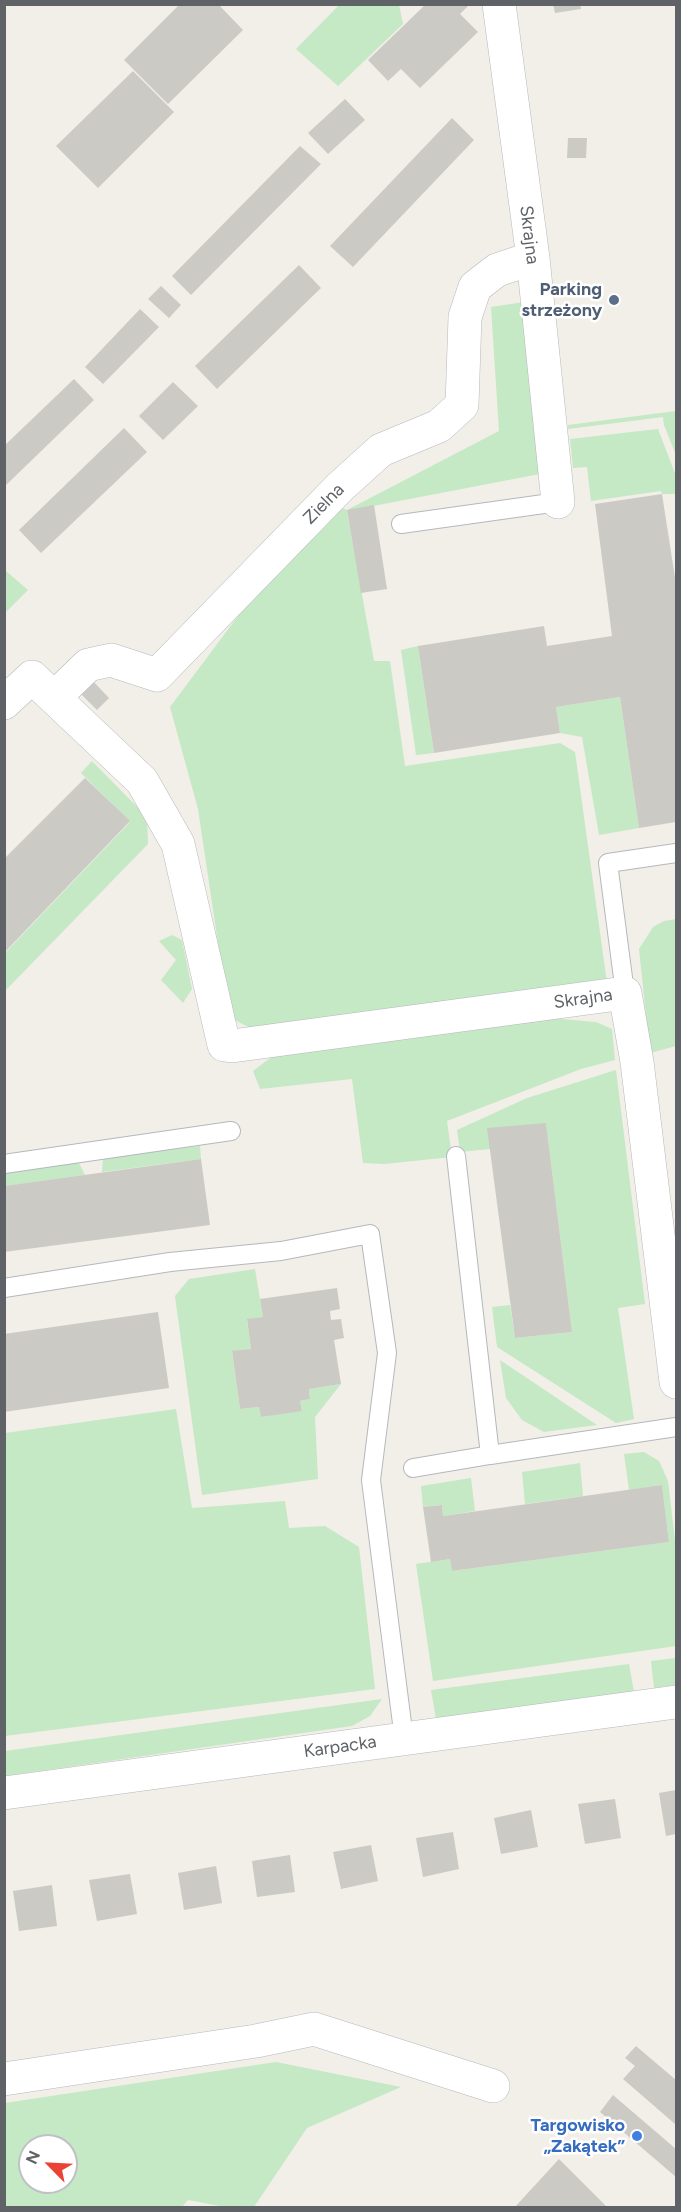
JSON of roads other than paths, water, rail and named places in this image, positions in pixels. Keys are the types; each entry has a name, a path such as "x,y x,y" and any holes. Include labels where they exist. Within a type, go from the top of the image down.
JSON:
{"street":[{"name":"Skrajna","path":"498,4 533,258 558,502"},
{"name":"Zielna","path":"54,698 88,665 111,660 157,675 340,487 381,450 439,426 462,405 465,317 475,287 496,270 533,258"},
{"path":"4,703 32,676 54,698"},
{"name":"Skrajna","path":"54,698 142,781 178,844 224,1045 232,1046 625,993 637,1062 674,1342 676,1382"},
{"name":"Karpacka","path":"4,1793 676,1702"},
{"path":"4,2079 256,2041 314,2030 493,2086"}],"lane":[{"path":"401,524 558,502"},
{"path":"625,993 608,863 676,853"},
{"path":"4,1164 231,1131"},
{"path":"456,1156 490,1455"},
{"path":"4,1288 170,1262 281,1251 370,1234 387,1353 371,1480 404,1739"},
{"path":"412,1468 676,1427"}],"place":[{"name":"Parking strzeżony","path":"614,300"},
{"name":"Targowisko „Zakątek”","path":"637,2136"}]}
